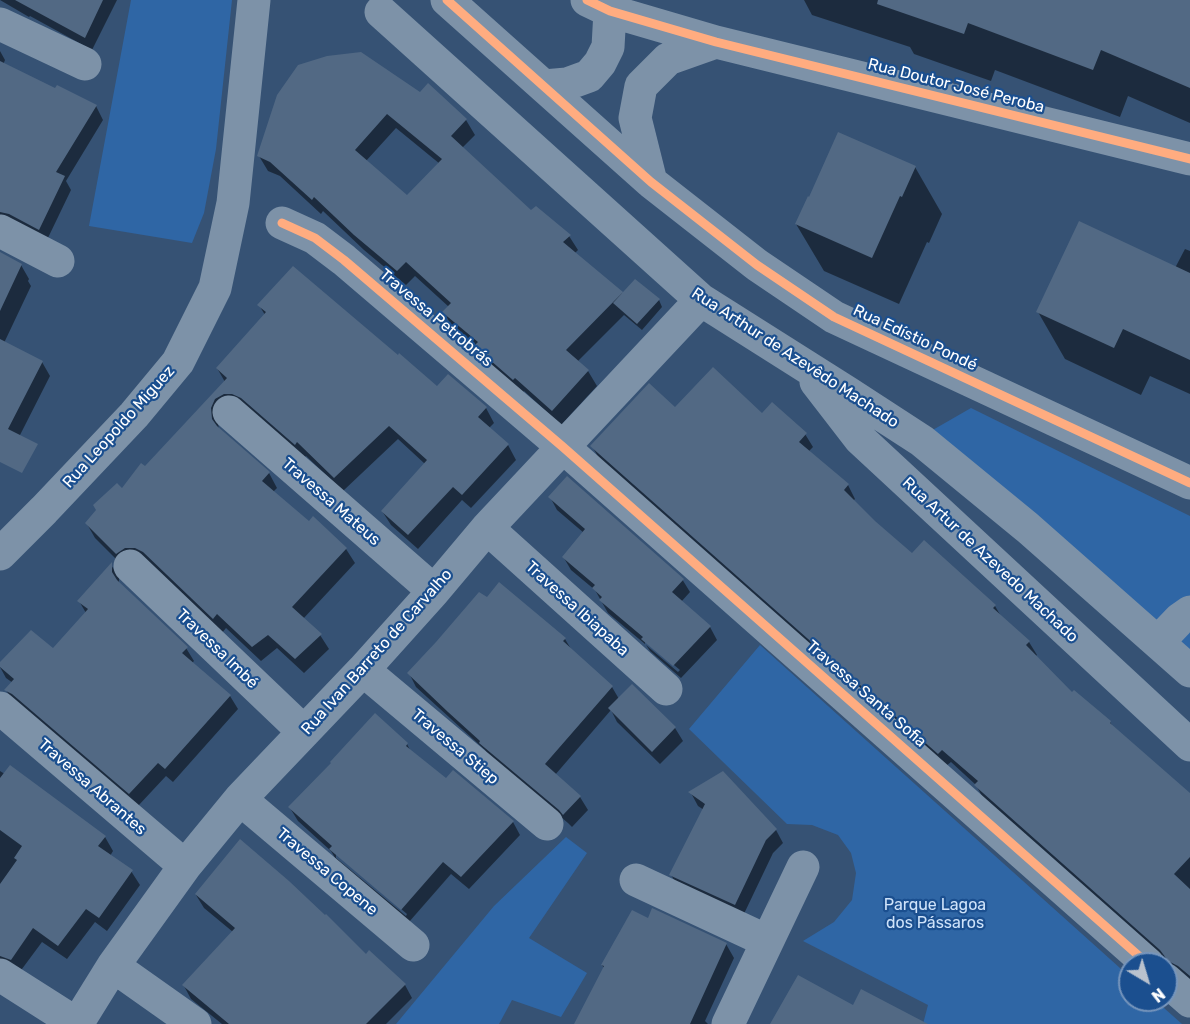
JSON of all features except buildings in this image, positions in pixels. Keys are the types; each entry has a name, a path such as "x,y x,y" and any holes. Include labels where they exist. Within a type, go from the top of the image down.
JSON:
{"street":[{"name":"Rua Leopoldo Miguez","path":"0,554 126,424 178,362 215,288 233,203 254,0"},
{"path":"447,0 651,182"},
{"path":"544,87 567,84 589,76 600,63 608,47 598,5"},
{"path":"598,5 716,42"},
{"name":"Rua Arthur de Azevêdo Machado","path":"381,12 700,300 922,441 1029,528 1190,671"},
{"path":"0,24 85,64"},
{"path":"651,182 635,118 640,86 669,59 716,42"},
{"name":"Rua Doutor José Peroba","path":"716,42 1190,159"},
{"name":"Rua Edístio Pondé","path":"651,182 757,265 834,317 1190,483"},
{"name":"Travessa Petrobrás","path":"282,223 315,238 344,260 563,447"},
{"path":"0,231 58,261"},
{"name":"Rua Ivan Barreto de Carvalho","path":"78,1024 113,966 185,866 240,799 363,670 488,528 700,300"},
{"name":"Rua Artur de Azevedo Machado","path":"802,364 860,439 1190,745"},
{"name":"Travessa Mateus","path":"229,412 434,591"},
{"name":"Travessa Santa Sofia","path":"563,447 1134,952"},
{"name":"Travessa Ibiapaba","path":"488,528 666,688"},
{"name":"Travessa Imbé","path":"130,566 304,732"},
{"path":"1158,642 1190,612"},
{"name":"Travessa Stiep","path":"363,670 548,824"},
{"name":"Travessa Abrantes","path":"0,708 185,866"},
{"name":"Travessa Copene","path":"240,799 413,945"},
{"path":"728,1024 803,867"},
{"path":"636,880 768,941"},
{"path":"113,966 195,1024"},
{"path":"0,975 78,1024"},
{"path":"1178,990 1190,1001"}],"green space":[{"path":"131,0 232,0 216,149 204,213 192,243 89,226"},
{"path":"971,408 1190,516 1190,659 931,431"},
{"name":"Parque Lagoa dos Pássaros","path":"760,645 1118,966 1118,1012 1168,1012 1182,1024 923,1024 928,1005 803,941 834,922 852,900 856,873 851,853 838,835 812,825 787,824 689,729"},
{"path":"566,837 587,853 529,938 587,973 561,1017 512,1000 499,1024 396,1024 494,906"}],"cycle path":[{"path":"447,0 651,182 757,265 834,317 1190,483"},
{"path":"587,0 610,11 716,42 1190,159"},
{"path":"282,223 315,238 344,260 563,447 1134,952"}]}
